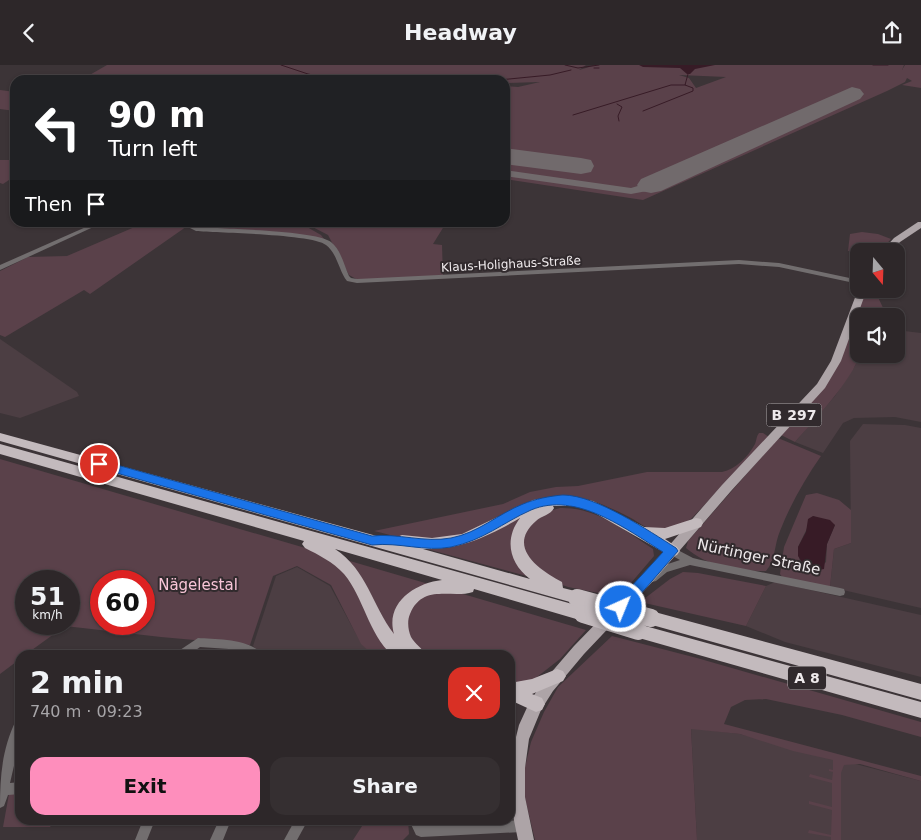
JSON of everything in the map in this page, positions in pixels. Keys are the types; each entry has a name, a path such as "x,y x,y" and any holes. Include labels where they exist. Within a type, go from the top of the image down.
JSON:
{"highway":[{"name":"A 8","path":"0,437 921,692"},
{"name":"A 8","path":"0,449 921,710"},
{"path":"372,540 390,539 428,544 459,541 481,533 526,508 553,500 576,501 597,509 640,531 672,551"},
{"path":"577,598 543,579 527,567 518,553 517,542 519,533 528,519 544,509 576,505 597,509"},
{"path":"640,531 666,535 696,523"},
{"path":"296,533 300,541 326,551 342,563 355,577 383,633 398,650"},
{"path":"412,650 404,642 399,629 404,609 414,597 429,589 440,587 497,590"},
{"path":"515,690 534,686 557,676"},
{"path":"515,694 536,704"}],"main road":[{"path":"894,243 921,224"},
{"name":"Nürtinger Straße","path":"515,778 521,739 536,704 557,676 645,582 821,386 836,361 859,298"},
{"name":"Nürtinger Straße","path":"515,804 524,833"}],"street":[{"path":"0,268 89,227"},
{"name":"Klaus-Holighaus-Straße","path":"192,227 196,229 304,237 324,241 330,246 346,276 350,280 357,281 739,262 779,265 850,280"},
{"name":"Nürtinger Straße","path":"672,551 690,561 840,592"},
{"path":"645,582 664,569 690,561"},
{"path":"188,650 198,642 252,650"},
{"path":"2,796 15,738"},
{"path":"2,796 15,790"},
{"path":"141,840 147,825"},
{"path":"216,840 223,825"},
{"path":"290,840 299,825"},
{"name":"Nürtinger Straße","path":"418,825 477,827 524,833"},
{"name":"Nürtinger Straße","path":"477,827 482,825"}],"shaded area":[{"path":"639,65 715,65 695,69 690,74 687,74 680,68 643,67"},
{"path":"905,331 921,333 921,422 895,417 854,418 843,423 823,453 795,442 835,396 856,363 905,363"},
{"path":"0,339 77,392 79,396 20,418 0,413"},
{"path":"863,424 905,425 921,428 921,608 830,587 834,549 851,543 850,441"},
{"path":"813,516 830,520 835,525 827,544 824,569 818,570 805,567 798,556 798,547 806,532 808,519"},
{"path":"297,567 330,586 361,643 368,650 257,650 253,646 276,576"},
{"path":"775,582 921,615 921,677 785,642 746,626 766,586"},
{"path":"691,728 740,734 921,781 921,840 697,840"}],"green space":[{"path":"107,65 586,65 579,70 596,65 904,65 902,70 905,65 921,65 921,88 902,85 912,81 907,78 905,82 887,91 643,200 510,180 510,86 518,87 540,82 510,83 510,75 90,75","holes":["679,75 726,77 696,88 689,78"]},
{"path":"0,90 10,91 10,110 0,109"},
{"path":"0,160 10,160 10,179 3,184 0,183"},
{"path":"135,227 185,227 90,294 84,290 5,337 0,335 0,271 28,257 67,256"},
{"path":"307,227 321,235 324,239 199,228"},
{"path":"313,227 444,227 433,244 442,245 443,277 358,280 349,275 328,235"},
{"path":"862,232 878,234 891,239 887,243 850,243 850,251 848,251 850,234"},
{"path":"862,298 878,298 883,308 858,308"},
{"path":"850,328 850,363 856,363 850,375 795,442 781,435 831,377"},
{"path":"759,433 769,437 691,519 670,529 652,529 598,503 572,496 563,496 531,501 471,530 441,540 416,540 374,531 503,504 530,492 556,487 578,486 647,472 722,472 737,465 745,458 755,444"},
{"path":"778,438 821,456 788,512 778,536 772,562 766,571 724,567 704,560 686,548 688,541"},
{"name":"Nägelestal","path":"0,459 586,630 560,659 515,694 515,650 368,650 361,644 331,585 297,566 273,576 250,645 144,635 155,635 155,570 90,570 90,629 80,628 80,570 15,570 15,635 53,635 32,650 15,650 15,663 0,674"},
{"path":"817,493 839,500 851,510 851,543 834,549 830,587 783,578 780,574 784,547 806,495","holes":["813,516 835,525 827,544 826,562 818,570 805,567 800,563 798,547"]},
{"path":"550,506 515,534 534,578 427,549 523,513"},
{"path":"560,508 586,511 598,516 620,527 653,549 654,556 619,597 568,587 551,581 526,562 522,532 542,513"},
{"path":"683,572 698,573 766,586 746,626 640,602 670,579"},
{"path":"612,636 697,658 921,722 921,737 842,715 766,699 745,700 731,707 724,724 921,776 921,781 860,764 844,765 841,773 841,840 831,840 831,837 808,833 809,830 831,835 832,810 809,804 809,801 832,807 832,783 809,777 810,774 832,780 833,772 829,771 829,769 833,770 833,760 793,751 740,734 691,729 697,840 535,840 524,794 524,771 531,742 544,712 558,687"},
{"path":"15,793 15,825 51,825 50,827 3,827 9,794"},
{"path":"363,825 408,825 409,834 403,840 353,840"}],"waterway":[{"path":"281,65 313,75"},
{"path":"565,65 578,68 599,65"},
{"path":"873,65 888,65"},
{"path":"594,68 599,68"},
{"path":"510,79 550,75 571,70"},
{"path":"685,85 688,74"},
{"path":"573,115 671,85 685,85"},
{"path":"643,111 693,91 693,88 685,85"},
{"path":"617,104 622,107 618,116 619,121"}],"taxiway":[{"path":"510,174 631,191 643,189 651,185"}],"runway":[{"path":"651,185 852,94"},
{"path":"510,157 581,166"}],"route":[{"path":"99,464 372,540 390,539 428,544 451,543 481,533 526,508 541,502 564,500 585,503 640,531 672,551 621,607"}]}
